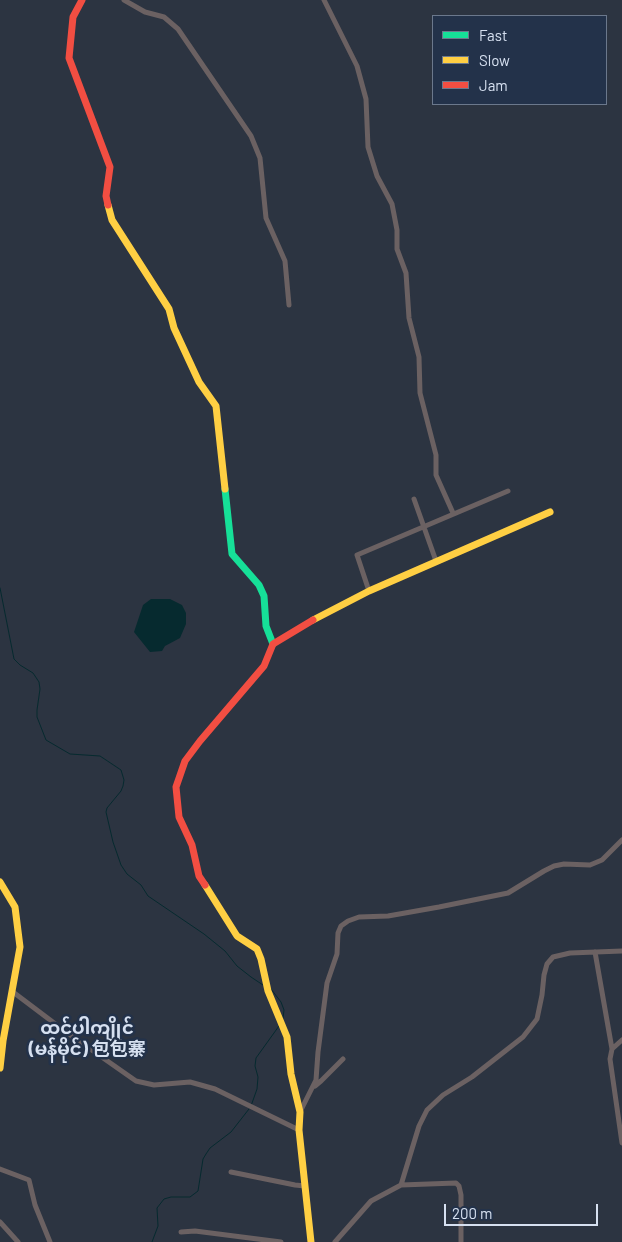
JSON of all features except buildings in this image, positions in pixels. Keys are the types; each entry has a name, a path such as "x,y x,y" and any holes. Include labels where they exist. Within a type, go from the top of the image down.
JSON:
{"street":[{"path":"82,0 73,16 69,58 110,167 106,196 112,220 168,309 174,328 199,382 216,406 232,554 259,585 264,596 266,626 273,644"},
{"path":"124,0 145,12 164,16 178,29 228,106 251,136 260,158 266,218 285,261 290,305"},
{"path":"324,0 357,66 366,98 368,147 377,176 392,204 397,230 397,249 406,273 409,318 419,357 420,393 436,454 436,475 453,514"},
{"path":"369,591 357,554 508,491"},
{"path":"414,499 436,561"},
{"path":"311,1242 299,1130 300,1112 290,1074 285,1030 267,989 257,949 237,936 199,876 192,845 179,817 176,787 185,761 264,666 273,644 316,618 369,591 550,512"},
{"path":"300,1112 314,1086 327,983 337,954 338,933 341,926 359,917 388,916 508,893 544,870 554,866 564,864 590,865 602,860 622,840"},
{"path":"0,882 15,907 20,947 0,1068"},
{"path":"401,1185 418,1126 427,1110 443,1095 472,1077 523,1037 536,1019 547,964 553,957 570,953 622,951"},
{"path":"596,952 612,1049 610,1059 622,1143"},
{"path":"13,992 136,1081 154,1084 190,1082 216,1089 299,1130"},
{"path":"612,1049 622,1040"},
{"path":"314,1086 343,1059"},
{"path":"0,1169 30,1180 35,1205 50,1242"},
{"path":"231,1172 305,1186"},
{"path":"335,1242 371,1201 401,1185 456,1183 459,1186 461,1195 461,1242"},
{"path":"0,1222 18,1242"},
{"path":"181,1232 195,1231 281,1242"}],"shaded area":[{"path":"151,599 170,599 182,605 186,613 186,624 180,638 165,646 162,651 150,652 134,632 143,605"}],"waterway":[{"path":"0,588 14,659 33,673 39,682 37,717 46,740 70,754 100,756 121,770 124,780 123,786 106,812 121,865 127,874 141,885 148,896 204,934 225,951 237,966 263,985"},
{"path":"271,989 281,1002 284,1010 283,1018"},
{"path":"251,1106 257,1089 256,1058 279,1026"},
{"path":"152,1242 158,1226 157,1208 164,1199 190,1197 198,1191 203,1159 206,1154 210,1148 231,1132 249,1109"}],"traffic: fast":[{"path":"225,489 232,554 259,585 264,596 266,626 273,644"}],"traffic: slow":[{"path":"108,205 112,220 169,309 174,328 199,382 216,406 225,489"},
{"path":"313,620 369,591 550,512"},
{"path":"0,882 15,907 20,947 0,1068"},
{"path":"205,885 237,936 257,949 268,991 287,1037 291,1074 300,1112 299,1130 311,1242"}],"traffic: jam":[{"path":"82,0 73,17 69,58 110,167 106,196 108,205"},
{"path":"205,885 199,876 192,845 179,817 176,787 185,761 264,666 273,644 313,620"}],"district":[{"name":"ထင်ပါကျိုင် (မန်မိုင်) 包包寨","path":"87,1038"}]}
